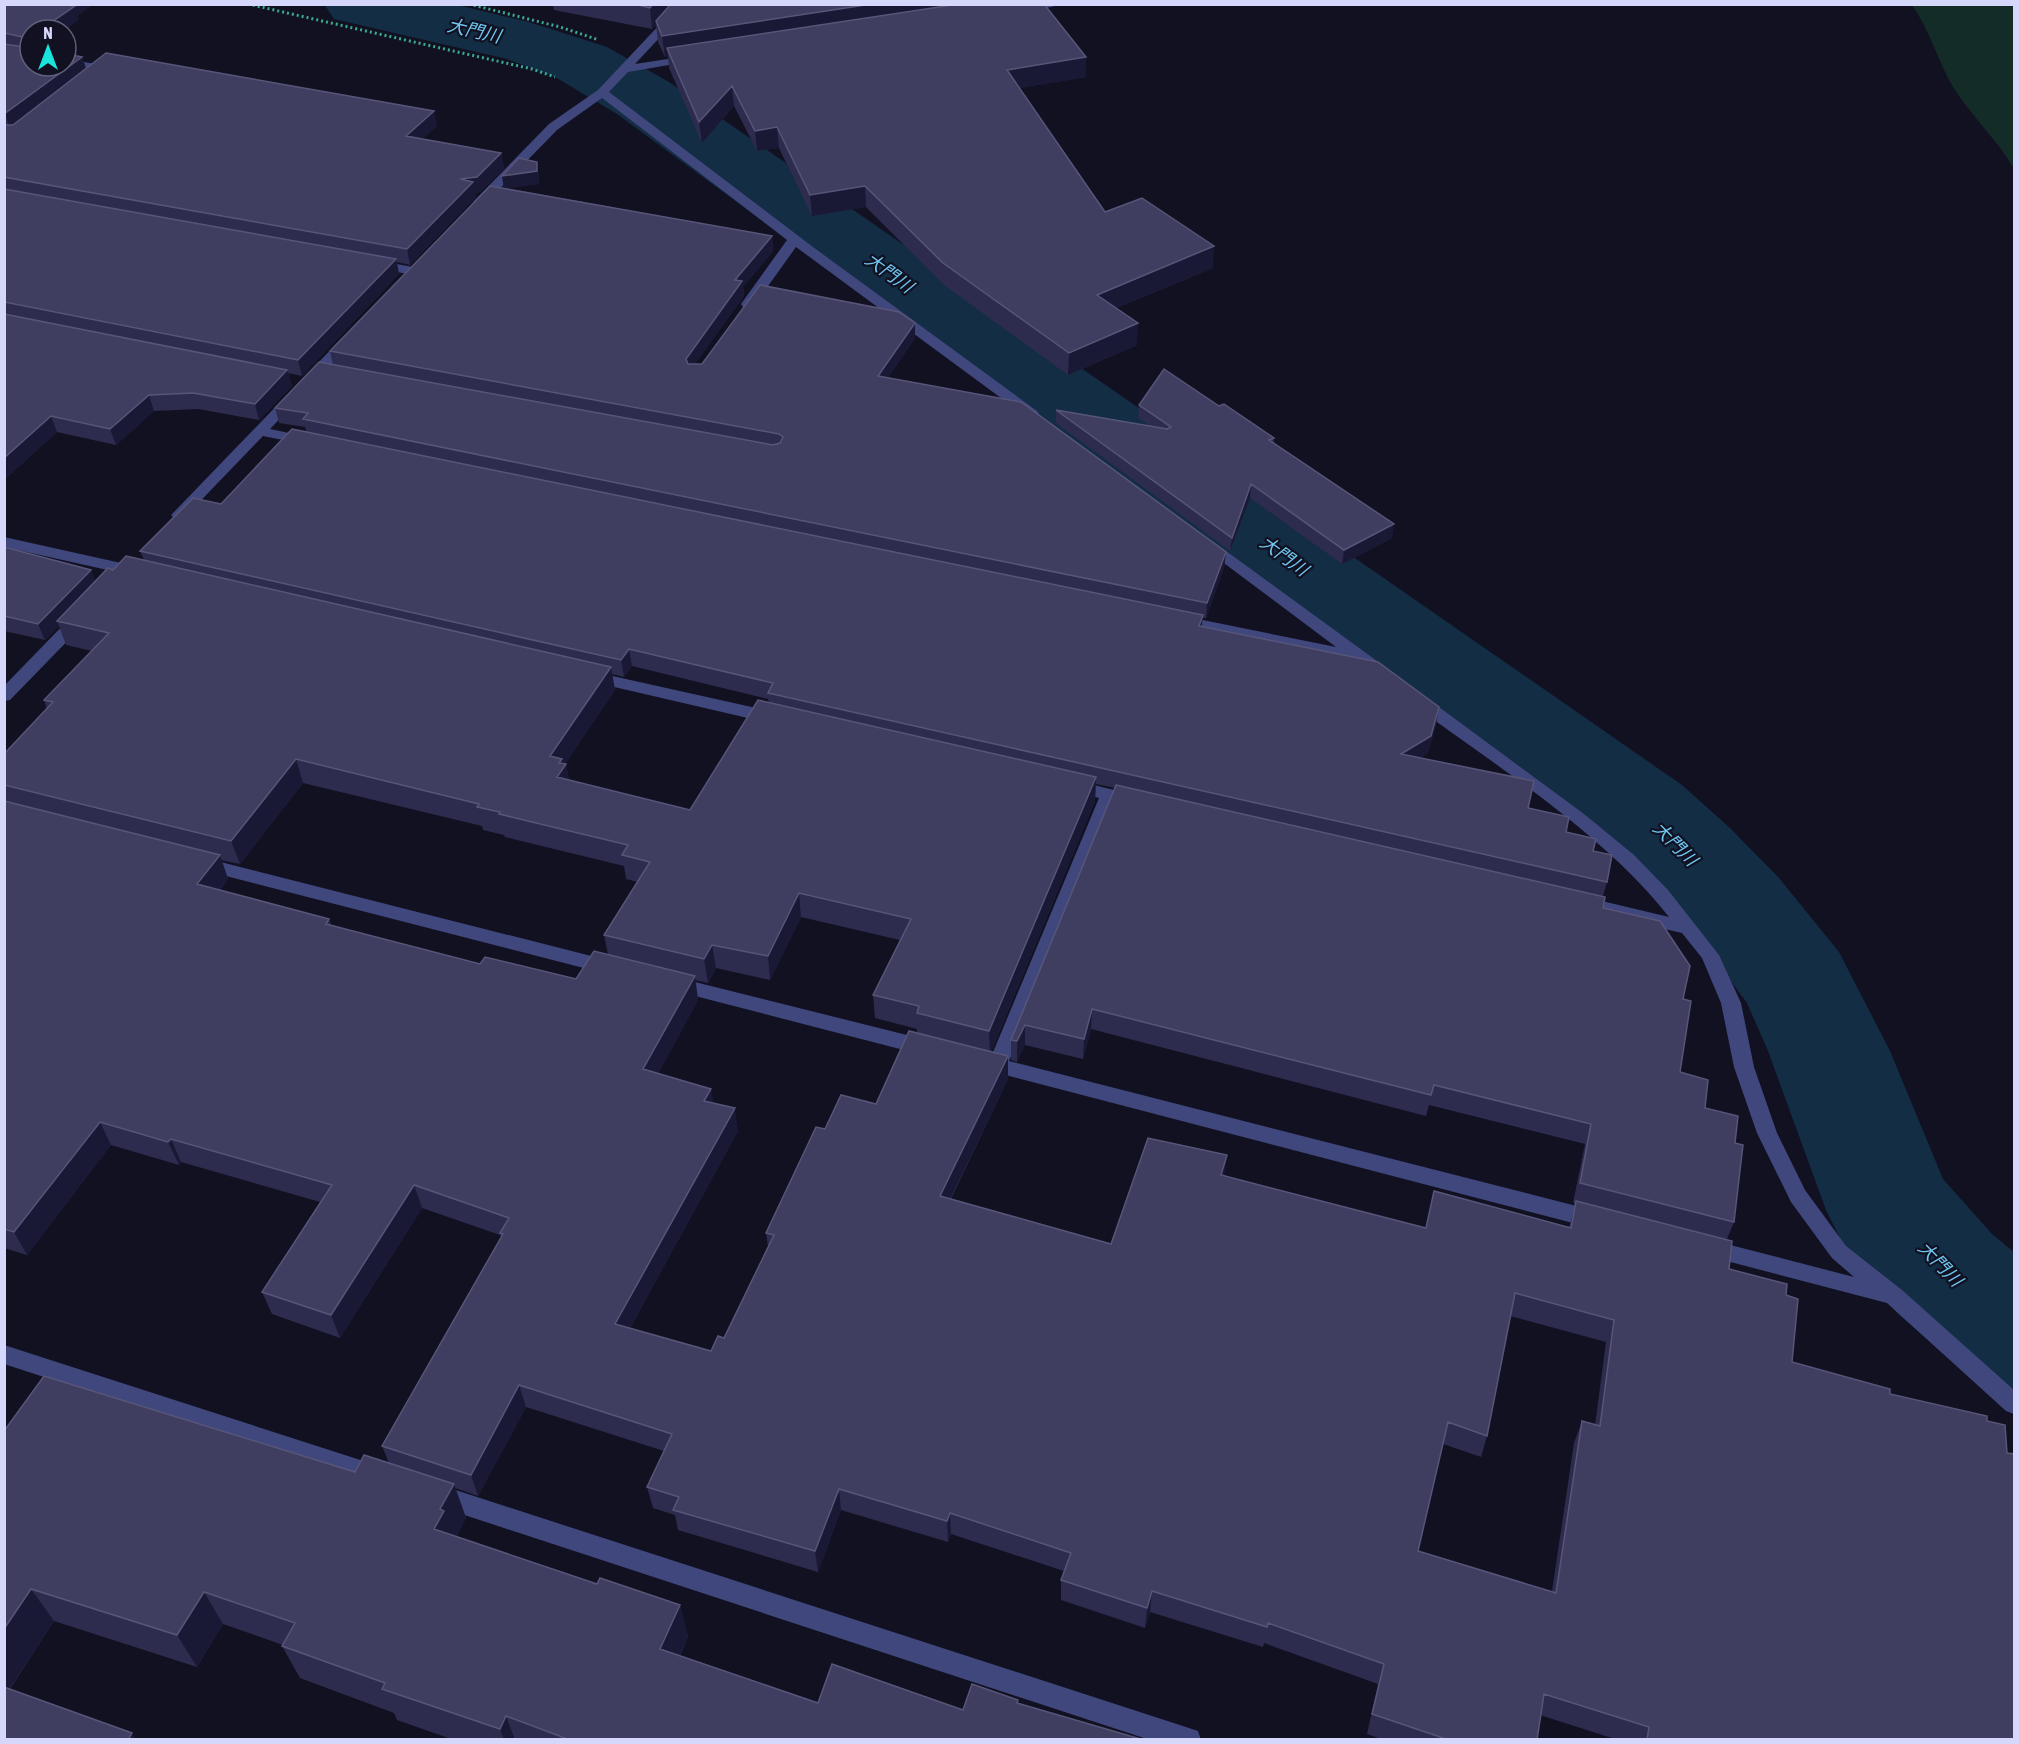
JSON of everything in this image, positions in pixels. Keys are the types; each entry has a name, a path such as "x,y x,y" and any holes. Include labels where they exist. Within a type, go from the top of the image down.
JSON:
{"street":[{"path":"471,212 553,127 602,92 686,4"},
{"path":"1012,11 1059,4"},
{"path":"624,69 706,57"},
{"path":"78,64 102,68 84,81"},
{"path":"602,92 795,239 1045,424"},
{"path":"739,317 795,239"},
{"path":"367,263 417,267 398,288"},
{"path":"168,526 260,431 301,382 319,370 358,329"},
{"path":"319,370 342,374"},
{"path":"260,431 318,443"},
{"path":"1188,530 1587,825 1628,860 1662,895 1710,955 1731,1003 1744,1067 1763,1122 1798,1196 1839,1251 1894,1296 2014,1404"},
{"path":"4,542 150,575"},
{"path":"4,696 86,612"},
{"path":"1162,616 1361,657"},
{"path":"571,671 793,722"},
{"path":"1062,784 1155,805"},
{"path":"997,1066 1109,794"},
{"path":"178,857 628,972"},
{"path":"1560,898 1688,928"},
{"path":"662,981 1618,1225"},
{"path":"1687,1243 1894,1296"},
{"path":"4,1354 1189,1740"}],"path":[{"path":"248,4 532,69 602,92"},
{"path":"470,4 560,27 637,54"}],"green space":[{"path":"1912,5 2014,5 2014,169 1953,87"}],"building":[{"path":"4,4 68,4 75,6 58,18 18,18 18,36 4,33"},
{"path":"634,4 653,4 650,8"},
{"path":"671,4 872,4 662,36 656,21"},
{"path":"959,4 1044,4 1086,57 1007,70 1105,212 1142,198 1214,246 1097,295 1138,323 1069,353 943,263 865,186 810,195 777,127 755,131 732,86 699,122 667,48"},
{"path":"4,44 18,46 18,78 53,78 4,114"},
{"path":"106,53 434,111 406,136 501,153 477,177 460,179 473,182 407,249 4,177 4,125 13,125 74,78 78,78 78,75"},
{"path":"519,158 537,162 537,171 502,176"},
{"path":"490,186 772,236 735,280 742,281 686,359 688,364 702,364 760,285 899,312 915,323 878,376 1021,402 1226,552 1207,603 303,419 308,413 275,408 319,362 773,445 780,443 783,437 779,434 330,351"},
{"path":"4,189 396,259 298,360 4,302"},
{"path":"4,314 287,370 255,404 193,393 149,395 110,429 51,416 4,458"},
{"path":"1164,369 1219,406 1224,404 1274,438 1269,440 1394,524 1344,550 1251,484 1232,538 1056,410 1167,429 1171,427 1139,405"},
{"path":"292,429 1203,615 1199,626 1378,662 1439,707 1431,736 1401,754 1534,781 1528,808 1569,817 1566,832 1596,839 1593,851 1612,855 1607,882 768,693 773,683 629,649 621,660 140,551 193,498 221,504"},
{"path":"4,547 91,570 38,624 4,616"},
{"path":"126,556 611,667 550,756 562,759 559,763 566,764 557,777 690,810 758,700 1096,777 989,1031 917,1013 919,1006 873,995 911,919 799,893 768,956 712,945 704,959 604,935 650,862 622,855 628,845 499,814 500,812 477,807 479,804 296,759 231,841 4,785 4,754 53,702 44,700 109,633 57,621 108,568 113,570"},
{"path":"1116,785 1605,897 1603,908 1660,921 1690,966 1683,999 1691,1001 1680,1072 1708,1080 1705,1108 1738,1116 1735,1143 1743,1145 1734,1222 1580,1183 1591,1124 1434,1085 1431,1095 1092,1009 1084,1039 1025,1025 1017,1041 1011,1040"},
{"path":"4,801 220,855 197,884 329,919 326,924 480,964 485,957 576,979 594,951 695,976 643,1069 711,1089 704,1101 735,1108 615,1324 711,1351 718,1336 724,1338 774,1235 766,1233 816,1127 825,1129 841,1095 876,1104 909,1031 1008,1056 940,1196 1111,1244 1148,1138 1227,1155 1221,1175 1426,1228 1434,1191 1571,1228 1576,1201 1732,1241 1729,1269 1787,1284 1786,1295 1798,1299 1792,1362 1890,1389 1890,1394 1987,1416 1987,1421 2005,1425 2007,1453 2014,1454 2014,1740 1647,1740 1649,1727 1544,1694 1537,1740 1449,1740 1372,1714 1384,1664 1268,1623 1267,1627 1152,1591 1147,1608 1061,1580 1071,1553 950,1513 947,1521 839,1489 815,1551 673,1510 679,1497 647,1487 672,1434 519,1385 471,1475 382,1446 503,1234 500,1233 509,1218 414,1185 331,1315 262,1292 332,1185 171,1139 168,1142 100,1122 14,1232 4,1229","holes":["1515,1293 1614,1320 1600,1426 1582,1421 1556,1593 1418,1551 1448,1422 1487,1436"]},
{"path":"44,1376 355,1472 364,1455 454,1484 440,1509 444,1511 434,1529 597,1584 600,1578 680,1605 660,1649 818,1703 832,1664 963,1710 972,1684 1018,1700 1017,1703 1144,1740 570,1740 506,1716 500,1729 382,1689 385,1683 282,1646 295,1623 204,1592 177,1635 31,1589 4,1629 4,1431"},
{"path":"4,1687 132,1733 128,1740 4,1740"}],"waterway":[{"name":"大門川","path":"358,4 529,43 581,62 643,98 1643,812 1691,856 1739,908 1797,983 1829,1051 1891,1210 1945,1274 2014,1331"}]}
